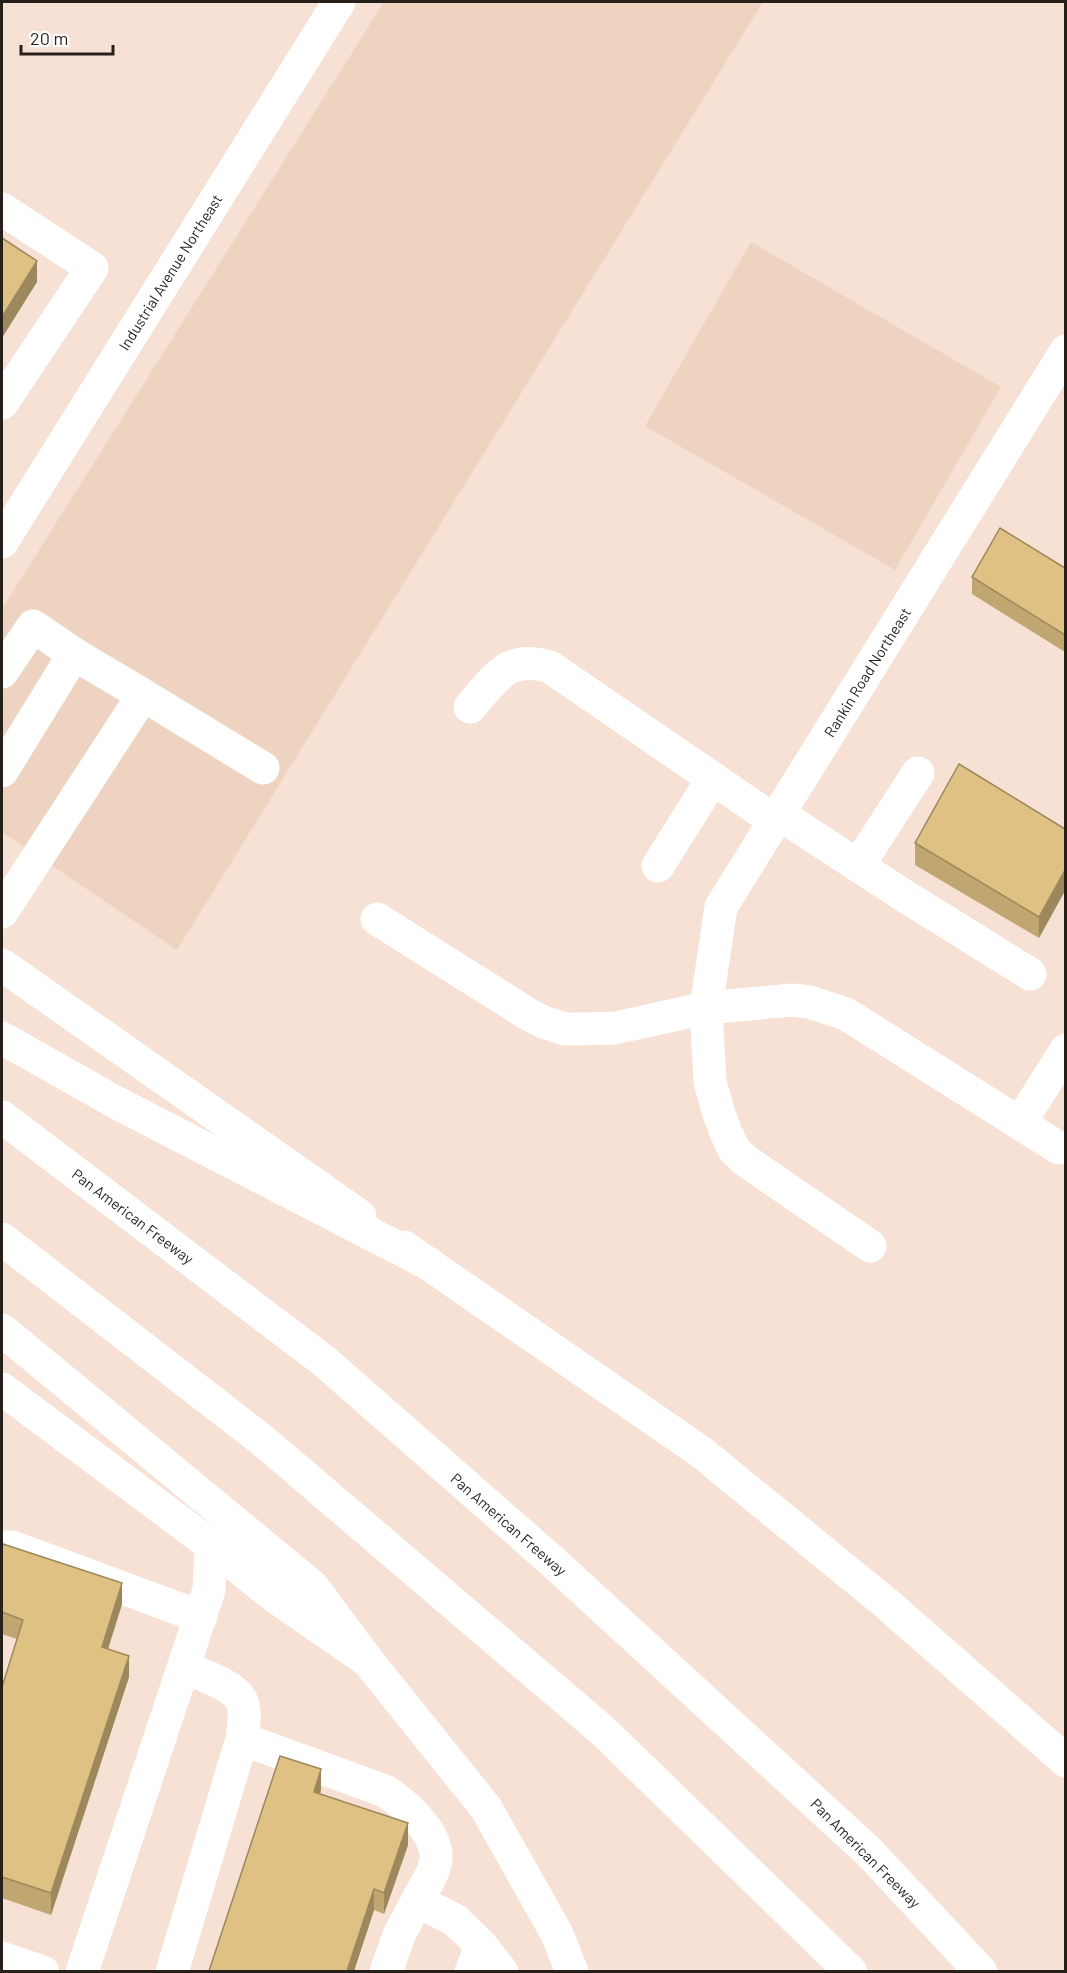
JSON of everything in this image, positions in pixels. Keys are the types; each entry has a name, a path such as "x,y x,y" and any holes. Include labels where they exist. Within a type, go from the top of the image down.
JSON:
{"main road":[{"name":"Industrial Avenue Northeast","path":"2,542 339,2"},
{"path":"2,209 92,268 2,403"},
{"name":"Rankin Road Northeast","path":"870,1246 746,1161 735,1150 719,1114 710,1082 706,1008 721,907 1065,351"},
{"path":"2,672 33,626 74,654 263,768"},
{"path":"2,771 74,654"},
{"path":"470,707 509,667 520,663 537,663 550,667 713,778 1030,974"},
{"path":"2,912 143,695"},
{"path":"858,866 918,773"},
{"path":"658,866 713,778"},
{"path":"376,919 528,1014 565,1029 615,1028 706,1008 792,1000 817,1004 846,1014 1059,1148"},
{"path":"2,965 700,1452 887,1604 1065,1761"},
{"path":"2,1038 117,1103 429,1264"},
{"path":"1020,1123 1065,1050"},
{"name":"Pan American Freeway","path":"2,1117 324,1361 526,1538 868,1851 981,1971"},
{"path":"2,1239 262,1440 603,1731 851,1971"},
{"path":"2,1330 313,1587 368,1661 486,1808 557,1934 572,1971"},
{"path":"2,1389 211,1545 274,1596 368,1661"},
{"path":"82,1971 201,1617 209,1590 211,1545"},
{"path":"2,1547 12,1547 201,1617"},
{"path":"172,1971 242,1739 244,1715 241,1700 227,1687 186,1661"},
{"path":"242,1739 385,1791 399,1799 435,1844 436,1858 433,1869 399,1935 386,1971"},
{"path":"417,1900 455,1920 476,1958 502,1971"},
{"path":"2,1958 43,1971"}],"shaded area":[{"path":"384,2 763,2 177,950 2,832 2,609"},
{"path":"751,242 1001,387 895,570 645,426"}],"building":[{"path":"2,238 37,261 2,317"},
{"path":"1000,528 1065,568 1065,635 972,577"},
{"path":"959,764 1065,829 1065,870 1039,917 915,843"},
{"path":"3,1544 122,1583 102,1647 129,1656 51,1893 2,1877 2,1687 23,1620 2,1612"},
{"path":"280,1756 321,1769 314,1792 408,1823 384,1893 374,1889 347,1971 209,1971"}]}
